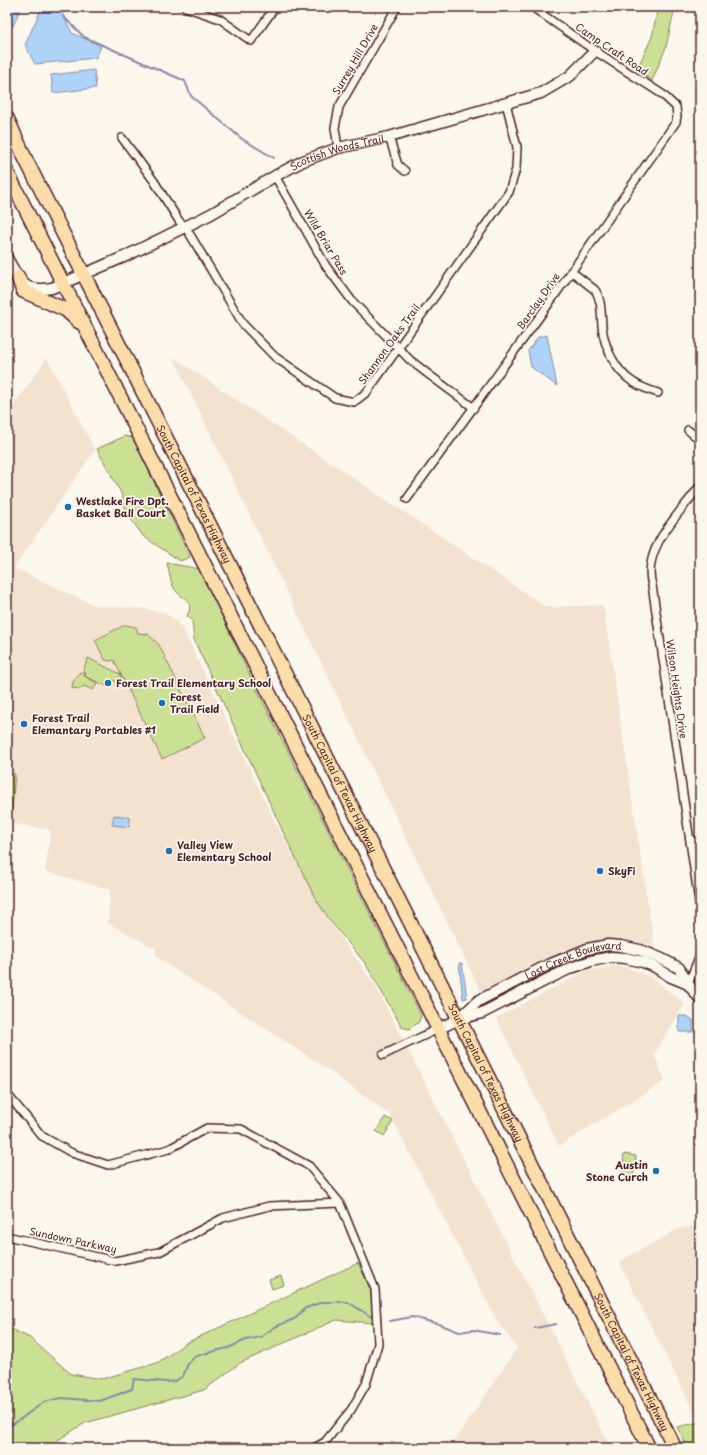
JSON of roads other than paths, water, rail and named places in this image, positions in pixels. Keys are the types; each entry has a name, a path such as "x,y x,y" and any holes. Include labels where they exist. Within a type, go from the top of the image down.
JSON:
{"highway":[{"name":"South Capital of Texas Highway","path":"7,118 84,274 675,1448"},
{"path":"7,172 649,1448"},
{"path":"18,277 22,291 66,310 85,327"}],"street":[{"path":"185,7 220,19 252,41 275,7"},
{"name":"Surrey Hill Drive","path":"338,148 335,128 338,106 397,7"},
{"name":"Camp Craft Road","path":"532,7 595,51 662,94 673,104 677,111"},
{"name":"Scottish Woods Trail","path":"18,277 25,286 33,289 42,290 63,284 126,256 211,214 303,161 338,148 389,137 541,93 570,76 595,51"},
{"name":"Shannon Oaks Trail","path":"122,138 154,181 179,220 185,226 243,324 275,357 335,398 354,402 367,392 509,192 516,169 517,147 506,103"},
{"name":"Barclay Drive","path":"407,499 474,408 672,130 676,122 677,111"},
{"path":"389,137 398,165 405,171"},
{"name":"Wild Briar Pass","path":"275,176 326,266 352,301 398,348 428,374 474,408"},
{"path":"7,258 18,277"},
{"path":"571,271 598,293 606,342 611,356 620,370 631,381 658,393"},
{"path":"688,430 700,440"},
{"name":"Wilson Heights Drive","path":"699,491 662,535 652,557 650,577 700,909"},
{"path":"690,842 700,840"},
{"name":"Lost Creek Boulevard","path":"383,1054 459,1019 478,1001 546,966 587,949 608,945 640,950 662,959 678,968 700,999"},
{"path":"688,984 700,955"},
{"path":"7,1094 42,1136 72,1153 108,1165 170,1149 207,1128 240,1129 309,1166 340,1203 375,1289 378,1344 366,1384 351,1410 325,1442 314,1448"},
{"name":"Sundown Parkway","path":"7,1236 116,1261 159,1252 223,1218 269,1206 340,1203"}],"water":[{"path":"7,7 21,7 13,26 7,23"},
{"path":"42,7 59,7 72,33 101,46 96,58 35,64 25,45"},
{"path":"94,70 96,88 53,93 51,75"},
{"path":"547,335 557,386 531,367 528,351 538,337"},
{"path":"114,815 130,817 129,827 112,825"},
{"path":"459,963 462,963 467,998 463,999"},
{"path":"679,1016 687,1016 693,1020 693,1032 679,1032"}],"waterway":[{"path":"63,16 84,37 185,81 191,96 242,139 274,158"},
{"path":"7,1427 44,1402 61,1398 100,1401 132,1389 134,1379 166,1382 175,1381 183,1376 188,1364 194,1357 228,1348 246,1340 261,1337 275,1327 296,1318 304,1309 322,1302 348,1302 373,1318"},
{"path":"390,1321 412,1317 439,1324 459,1332 473,1330 500,1335"},
{"path":"535,1328 556,1324"}],"place":[{"name":"Westlake Fire Dpt. Basket Ball Court","path":"68,507"},
{"name":"Forest Trail Elementary School","path":"108,683"},
{"name":"Forest Trail Field","path":"162,703"},
{"name":"Forest Trail Elemantary Portables #1","path":"24,724"},
{"name":"Valley View Elementary School","path":"169,851"},
{"name":"SkyFi","path":"600,871"},
{"name":"Austin Stone Curch","path":"656,1171"}]}
